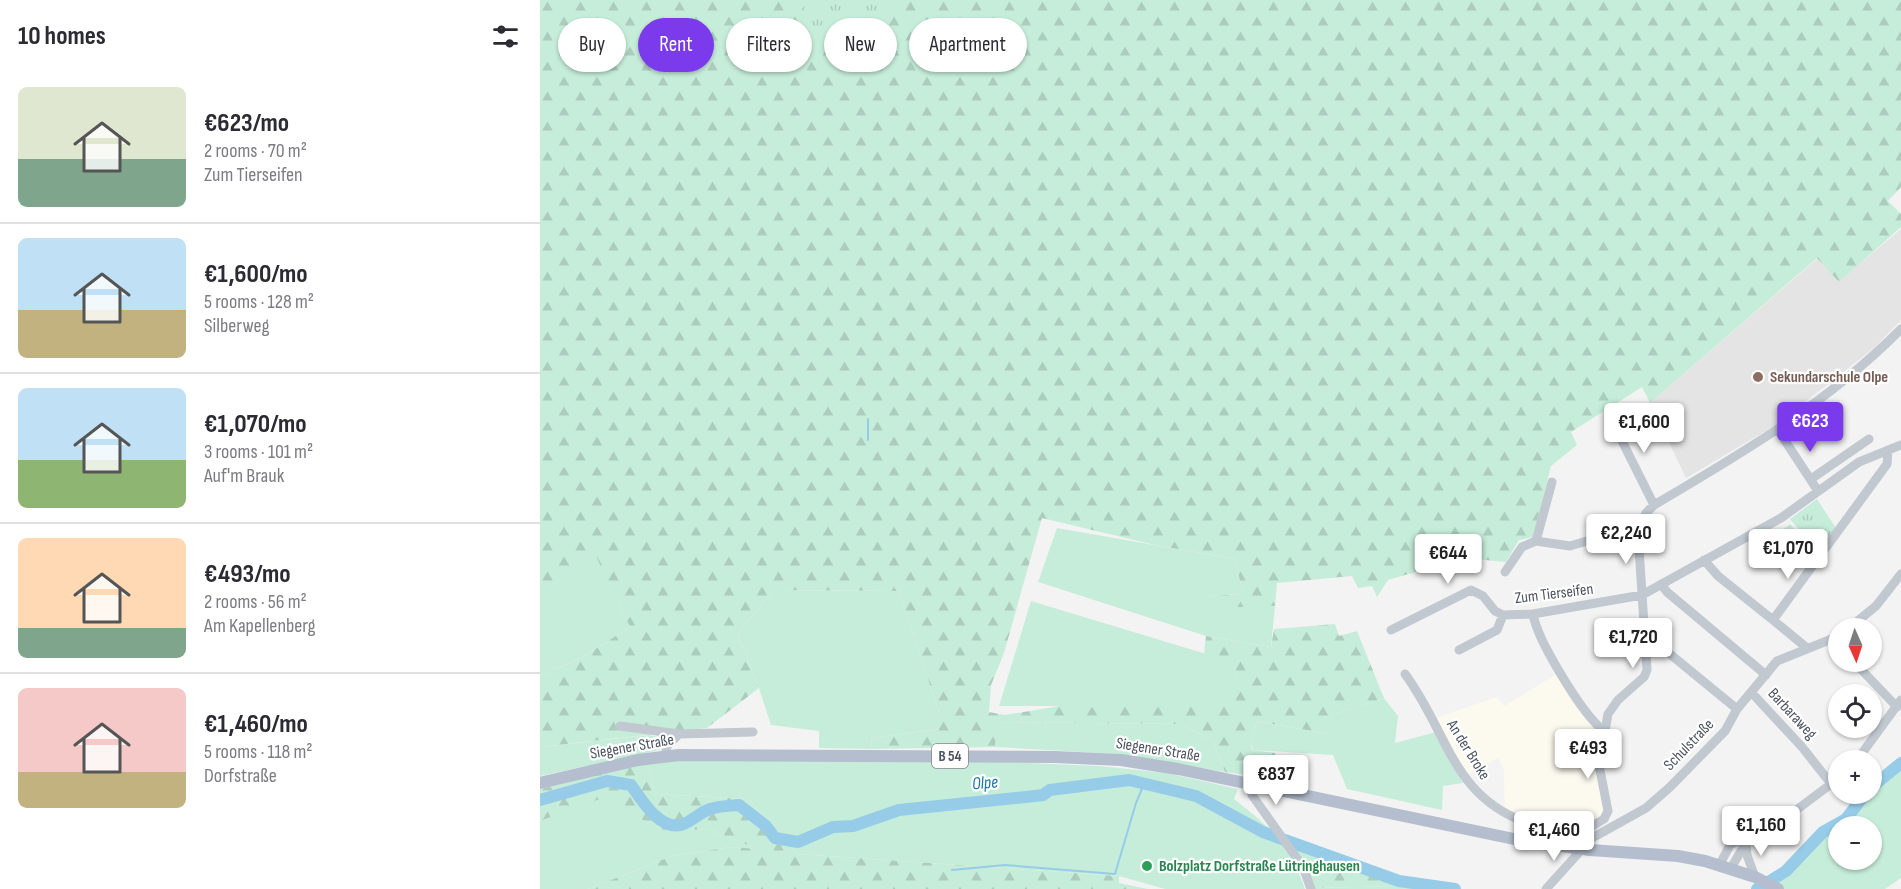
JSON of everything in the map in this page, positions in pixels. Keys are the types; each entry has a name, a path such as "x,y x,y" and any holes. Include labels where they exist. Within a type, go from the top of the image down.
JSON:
{"main road":[{"name":"Siegener Straße","path":"540,783 665,756 1095,758 1140,762 1514,839 1581,849 1678,856 1725,866"},
{"name":"B 54","path":"1725,866 1755,877 1778,889"}],"street":[{"path":"1581,849 1579,834 1604,819 1608,811 1599,765 1603,730 1608,714 1618,700 1644,677 1647,670 1638,533 1646,513 1653,505 1778,430 1870,360 1901,329"},
{"path":"1609,415 1653,505"},
{"path":"1778,430 1818,490"},
{"path":"1811,479 1869,439"},
{"name":"Zum Tierseifen","path":"1459,650 1497,630 1503,615 1533,614 1641,595 1781,518 1859,462 1901,445"},
{"path":"1773,620 1887,464 1888,450"},
{"path":"1536,541 1552,482"},
{"path":"1505,572 1522,547 1536,541 1570,546 1617,532 1638,533"},
{"path":"1704,560 1718,576 1807,648"},
{"path":"1861,618 1876,606 1901,574"},
{"path":"1661,584 1667,592 1766,675"},
{"path":"1391,630 1471,590 1478,591 1495,611 1503,615"},
{"path":"1533,614 1560,672 1594,723 1603,730"},
{"path":"1646,639 1654,641 1737,709"},
{"name":"Schulstraße","path":"1546,889 1592,838 1646,808 1670,788 1725,731 1737,709 1783,657 1828,643"},
{"path":"1864,750 1899,703 1865,672"},
{"name":"An der Broke","path":"1405,674 1466,781 1495,810 1539,827 1579,834"},
{"name":"Barbaraweg","path":"1751,692 1828,773"},
{"path":"620,726 679,734 753,732"},
{"path":"665,756 667,746 679,734"},
{"path":"1251,784 1251,795 1303,867 1311,889"},
{"path":"1725,866 1748,838 1795,811 1828,787"},
{"path":"1748,838 1747,855 1755,877"}],"shaded area":[{"name":"Sekundarschule Olpe","path":"1901,229 1901,320 1874,348 1774,426 1686,478 1650,403 1818,258 1839,281"},
{"path":"1557,674 1597,732 1599,740 1595,767 1604,807 1603,814 1586,826 1564,828 1505,808 1504,770 1498,758 1466,775 1436,718 1497,697 1504,706"}],"green space":[{"path":"540,0 1901,0 1901,187 1888,201 1901,214 1901,227 1839,282 1817,258 1650,403 1642,387 1571,432 1577,445 1551,466 1533,537 1519,540 1506,562 1464,558 1388,580 1377,597 1372,586 1358,588 1352,576 1277,583 1275,606 1232,606 1209,596 1243,594 1235,559 1155,545 1042,518 1004,653 991,685 989,712 1005,715 1060,706 1234,706 1236,664 1204,654 1206,636 1271,647 1274,629 1335,624 1339,636 1357,631 1384,698 1332,715 1328,734 1257,721 1251,743 1252,750 1275,753 1275,779 1225,772 1213,741 1180,724 996,722 995,747 872,749 871,738 939,729 939,712 899,591 774,590 737,634 759,688 707,728 540,747 540,676 581,658 630,627 595,554 540,596"},
{"path":"809,0 909,0 876,18 824,18 824,43 814,48 812,18 800,18 798,14"},
{"path":"1817,499 1836,528 1819,553 1790,519"},
{"path":"1790,524 1809,547 1780,570 1762,547"},
{"path":"1057,528 1235,559 1243,594 1210,596 1232,606 1275,606 1271,647 1206,636 1038,582"},
{"path":"595,553 630,627 581,658 540,676 540,596"},
{"path":"774,590 899,591 939,712 939,729 871,738 872,749 819,748 819,731 771,725 737,634"},
{"path":"1031,601 1236,663 1235,706 999,706"},
{"path":"1384,698 1398,716 1395,743 1436,732 1463,783 1443,786 1442,810 1347,789 1333,755 1253,750 1251,743 1257,721 1327,734 1332,715"},
{"path":"995,722 1180,724 1213,741 1225,772 1117,754 995,747"},
{"path":"649,735 668,739 660,750 540,776 540,747"},
{"path":"663,759 1001,762 1099,766 1167,773 1238,789 1234,799 1258,818 1286,849 1305,889 1165,889 1119,876 798,854 748,799 655,794 647,762"},
{"path":"647,762 655,794 748,799 798,854 1119,876 1119,883 1148,889 588,889 672,856 731,847 758,849 708,829 666,831 600,799 540,821 540,789"},
{"path":"1901,769 1901,878 1885,889 1762,889 1788,873 1828,833 1828,870 1882,870 1882,816 1852,816 1862,804 1882,804 1882,782"},
{"path":"600,798 666,831 708,829 761,850 731,847 672,856 588,889 540,889 540,821"},
{"path":"1289,843 1397,882 1439,889 1397,886 1314,888"},
{"path":"1172,858 1172,861 1193,865 1189,887 1166,883"},
{"path":"1397,886 1436,889 1314,889 1314,888"}],"waterway":[{"path":"868,419 868,440"},
{"name":"Olpe","path":"1882,779 1901,763"},
{"name":"Olpe","path":"540,800 607,781 631,785 652,813 665,823 681,825 710,809 739,805 766,826 775,838 798,842 833,827 853,826 899,810 1043,795 1050,790 1129,780 1196,796 1263,832 1399,881 1455,889"},
{"path":"952,870 1005,865 1115,874 1144,784"},
{"name":"Olpe","path":"1757,889 1786,871 1823,832 1846,819 1857,804"}],"place":[{"name":"Sekundarschule Olpe","path":"1758,377"},
{"name":"Bolzplatz Dorfstraße Lütringhausen","path":"1147,866"}]}
